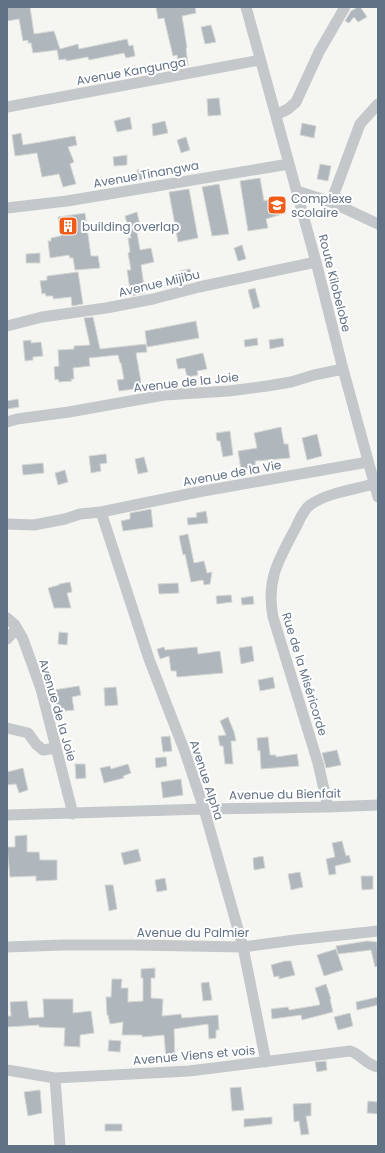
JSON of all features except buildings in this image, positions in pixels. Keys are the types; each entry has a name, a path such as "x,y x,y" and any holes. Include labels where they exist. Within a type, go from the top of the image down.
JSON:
{"street":[{"name":"Route Kilobelobe","path":"246,7 297,190 378,497"},
{"path":"276,115 288,109 296,102 319,52 346,7"},
{"name":"Avenue Kangunga","path":"7,107 260,60"},
{"path":"331,202 360,124 378,104"},
{"name":"Avenue Tinangwa","path":"7,208 67,201 289,164"},
{"path":"297,190 331,202 378,224"},
{"name":"Avenue Mijibu","path":"7,326 42,317 106,308 153,299 199,287 316,262"},
{"name":"Avenue de la Joie","path":"7,422 164,395 229,391 267,386 292,382 314,375 343,369"},
{"name":"Avenue de la Vie","path":"7,524 34,525 65,519 80,514 101,512 198,492 368,462"},
{"name":"Rue de la Miséricorde","path":"328,807 318,763 272,617 271,588 273,576 286,545 302,514 309,506 320,499 374,484"},
{"name":"Avenue Alpha","path":"101,512 149,659 185,752 204,809 243,947 266,1062"},
{"name":"Avenue de la Joie","path":"7,618 17,628 23,639 41,689 73,814"},
{"path":"7,640 17,628"},
{"path":"7,728 28,732 36,744 43,750 56,748"},
{"name":"Avenue du Bienfait","path":"7,815 328,807 378,804"},
{"name":"Avenue du Palmier","path":"7,947 136,945 243,947 378,931"},
{"name":"Avenue Viens et vois","path":"7,1070 55,1078 189,1071 350,1051 356,1052 367,1063 378,1067"},
{"path":"55,1078 60,1146"}],"place":[{"name":"Complexe scolaire","path":"277,205"},
{"name":"building overlap","path":"68,226"}]}
